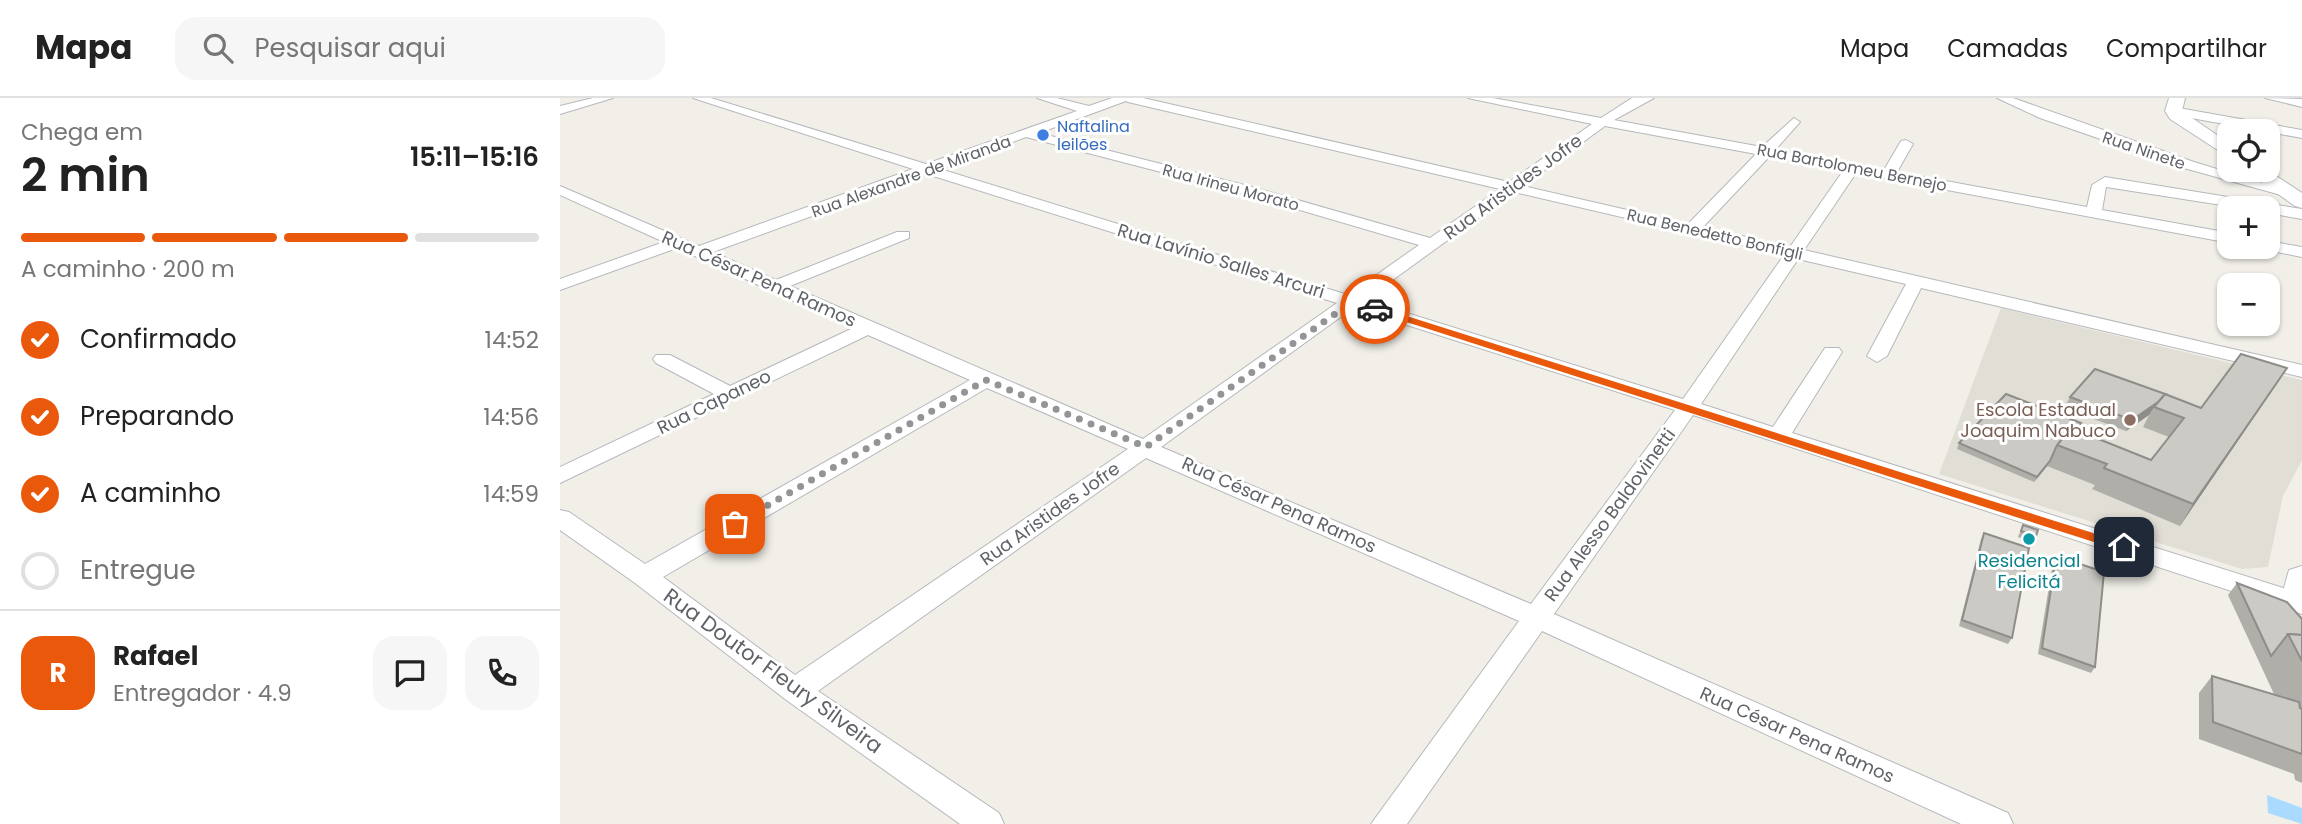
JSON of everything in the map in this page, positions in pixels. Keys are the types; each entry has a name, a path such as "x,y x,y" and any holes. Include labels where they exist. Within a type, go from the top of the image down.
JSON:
{"main road":[{"path":"2175,104 2182,121 2217,144"},
{"path":"2272,182 2295,197"},
{"path":"2302,579 2302,588"}],"street":[{"path":"560,110 607,98"},
{"name":"Rua Lavínio Salles Arcuri","path":"699,98 1688,407 2302,604"},
{"path":"1043,98 1089,110"},
{"name":"Rua Alexandre de Miranda","path":"700,251 1123,98"},
{"name":"Rua Benedetto Bonfigli","path":"1128,98 2302,371"},
{"name":"Rua Bartolomeu Bernejo","path":"1474,98 2217,236"},
{"name":"Rua Aristides Jofre","path":"795,691 1352,302 1603,122 1636,101 1648,98"},
{"name":"Rua Ninete","path":"2003,98 2044,116 2189,165 2295,197"},
{"path":"2271,98 2302,103"},
{"path":"2175,104 2302,134"},
{"path":"1692,229 1794,122"},
{"name":"Rua Irineu Morato","path":"1028,134 1247,190 1432,244"},
{"path":"1888,175 1906,144"},
{"name":"Rua Alesso Baldovinetti","path":"1388,824 1688,407 1853,168"},
{"path":"2094,212 2099,185 2105,181 2302,214"},
{"name":"Rua César Pena Ramos","path":"560,190 778,285 867,328 1536,617 1996,824"},
{"path":"778,285 904,235"},
{"path":"560,285 677,243"},
{"path":"2280,248 2302,252"},
{"path":"1877,356 1916,281"},
{"name":"Rua Capaneo","path":"560,476 867,328"},
{"path":"1778,437 1832,352"},
{"path":"663,359 730,394"},
{"path":"644,576 986,380"},
{"name":"Rua Doutor Fleury Silveira","path":"560,518 644,576 795,691 987,824"}],"shaded area":[{"name":"Escola Estadual Joaquim Nabuco","path":"2001,308 2302,380 2302,460 2283,496 2268,567 2242,569 1939,474"}],"water":[{"path":"2267,795 2302,808 2302,824 2268,813"}],"building":[{"path":"2241,354 2287,368 2193,504 2104,468 2107,464 2057,445 2071,428 2151,460 2184,418 2154,407 2165,394 2201,408"},
{"path":"2095,369 2168,395 2165,394 2132,420 2070,397"},
{"path":"2006,394 2081,423 2075,430 2071,428 2057,445 2050,461 2037,477 1959,443"},
{"path":"2023,525 2038,530 2036,536 2021,531"},
{"path":"1984,533 2029,548 2012,638 1962,620"},
{"path":"2056,556 2104,572 2095,667 2042,648"},
{"path":"2237,583 2287,602 2302,619 2302,635 2288,634 2271,656"},
{"path":"2288,634 2302,635 2302,661"},
{"path":"2212,676 2299,702 2302,709 2302,754 2213,722"}],"way so far":[{"path":"735,524 986,380 1146,447 1352,302 1375,309"}],"place":[{"name":"Naftalina leilões","path":"1043,135"},
{"name":"Escola Estadual Joaquim Nabuco","path":"2130,420"},
{"name":"Residencial Felicitá","path":"2029,539"}],"route":[{"path":"1375,309 2124,547"}]}
